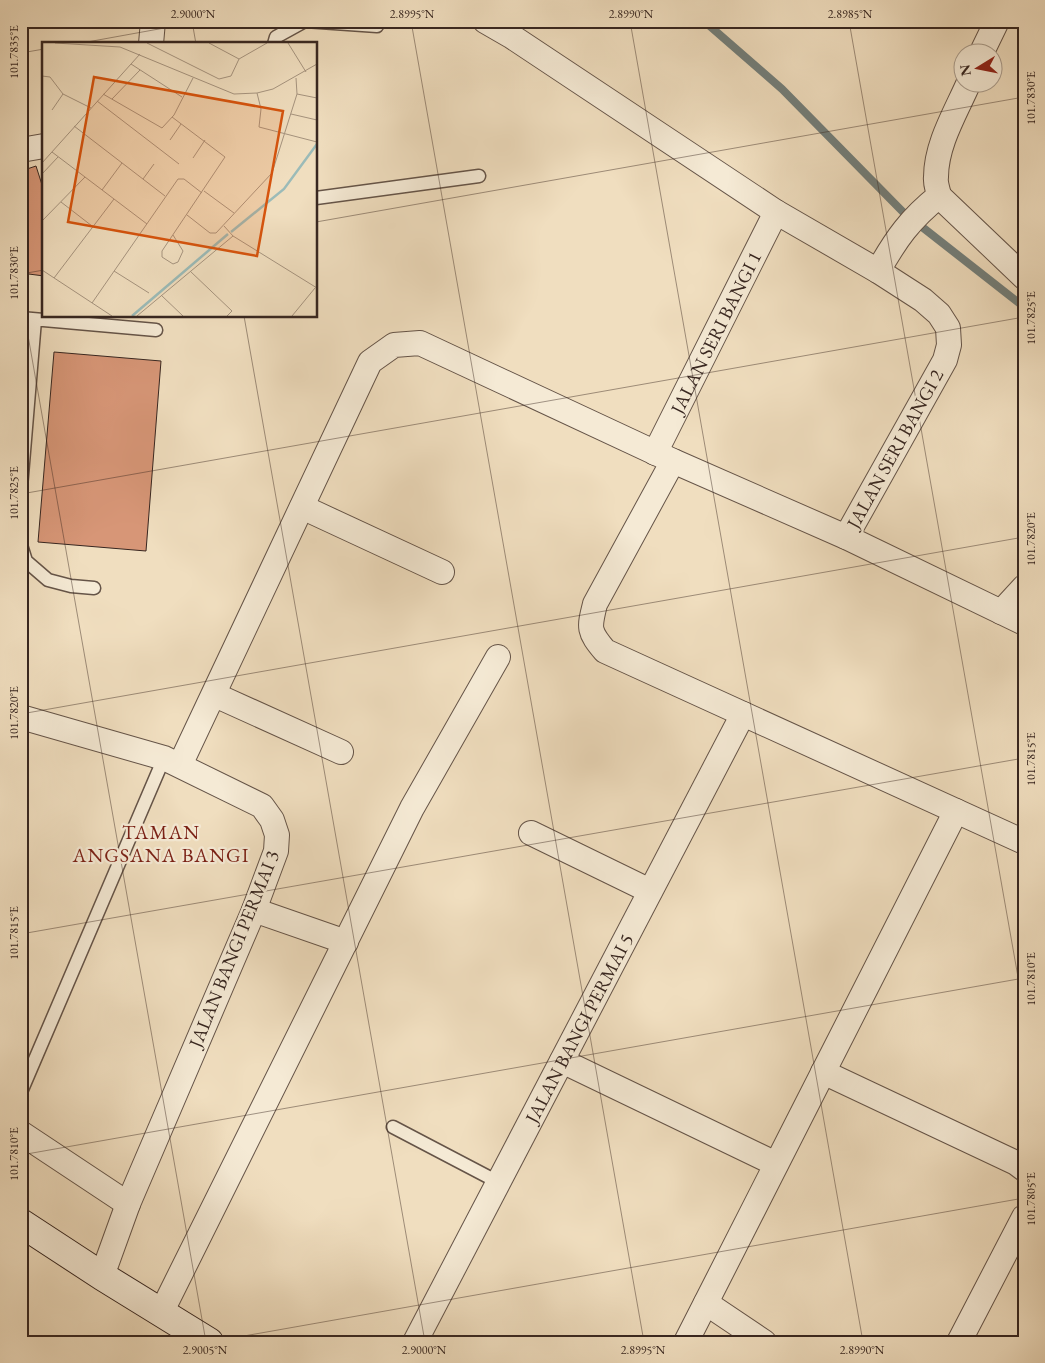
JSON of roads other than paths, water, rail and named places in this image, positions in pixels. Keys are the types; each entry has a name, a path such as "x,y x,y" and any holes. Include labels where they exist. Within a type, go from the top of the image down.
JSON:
{"street":[{"path":"151,42 153,21"},
{"path":"485,21 511,36 776,212 878,272 896,240 915,217 939,196"},
{"path":"987,42 997,21"},
{"path":"965,92 937,158 935,179 939,196 1024,277"},
{"path":"21,150 42,146"},
{"name":"JALAN SERI BANGI 1","path":"776,212 595,604 591,623 593,638 605,650 1024,842"},
{"name":"JALAN SERI BANGI 2","path":"846,538 945,360 949,345 948,328 939,314 923,300 878,272"},
{"path":"172,762 215,695 370,362 394,345 420,344 664,457 846,538 1024,623"},
{"path":"302,507 442,572"},
{"path":"1001,612 1024,586"},
{"path":"161,1313 412,808 498,657"},
{"path":"215,695 341,752"},
{"name":"JALAN BANGI PERMAI 5","path":"415,1342 743,714"},
{"name":"JALAN BANGI PERMAI 3","path":"23,722 172,762 262,806 272,820 277,835 276,851 254,910 128,1204 102,1276"},
{"path":"686,1342 956,812"},
{"path":"530,833 650,891"},
{"path":"254,910 346,942"},
{"path":"562,1061 776,1164"},
{"path":"823,1072 1016,1163 1024,1169"},
{"path":"21,1133 128,1204"},
{"path":"959,1342 1024,1217"},
{"path":"21,1223 209,1342"},
{"path":"706,1303 764,1342"}],"lane":[{"path":"275,42 276,37 306,21 377,26"},
{"path":"318,198 480,176"},
{"path":"21,318 156,330"},
{"path":"21,487 35,320"},
{"path":"21,545 26,561 48,580 72,586 94,588"},
{"path":"21,1092 172,762"},
{"path":"393,1127 498,1182"}],"waterway":[{"path":"704,21 782,89 903,212 1024,307"}],"district":[{"name":"TAMAN ANGSANA BANGI","path":"161,844"}]}
